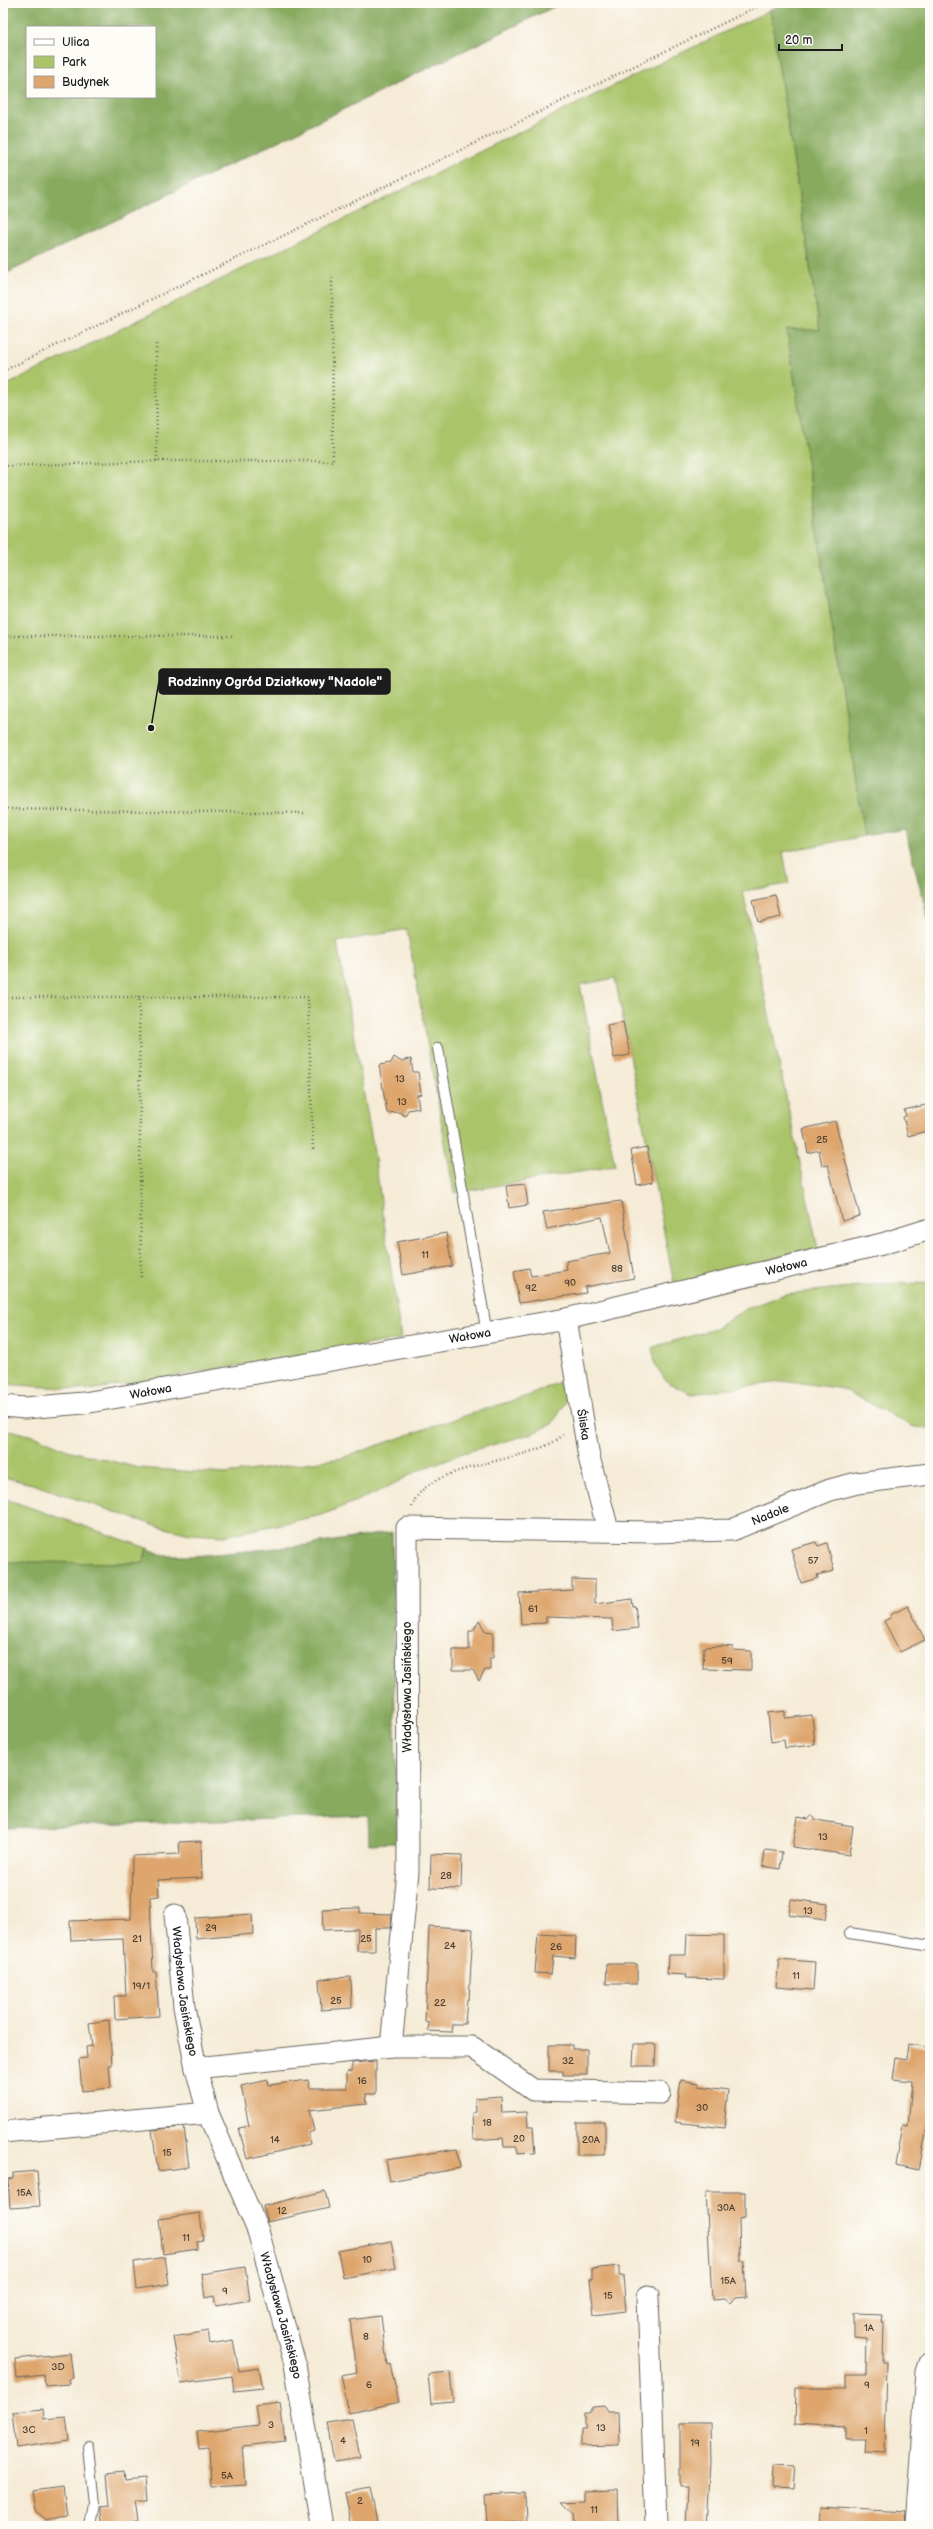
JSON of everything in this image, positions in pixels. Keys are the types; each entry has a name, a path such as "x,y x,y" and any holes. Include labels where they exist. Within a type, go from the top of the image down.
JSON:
{"street":[{"name":"Wałowa","path":"3,1406 25,1408 84,1403 487,1334 566,1319 882,1244 930,1228"},
{"name":"Śliska","path":"566,1319 589,1457 608,1530"},
{"name":"Nadole","path":"608,1530 653,1532 732,1530 830,1490 857,1483 930,1474"},
{"name":"Władysława Jasińskiego","path":"391,2048 408,1872 407,1528 412,1528"},
{"path":"412,1528 608,1530"},
{"name":"Władysława Jasińskiego","path":"175,1915 184,2007 196,2068 208,2113 258,2231 293,2357 322,2526"},
{"name":"Władysława Jasińskiego","path":"196,2068 391,2048 472,2047 533,2090 660,2093"},
{"path":"3,2132 208,2113"},
{"path":"648,2296 656,2526"},
{"path":"916,2526 927,2372 930,2363"}],"lane":[{"path":"438,1048 487,1334"},
{"path":"850,1933 930,1946"},
{"path":"88,2447 94,2504 90,2526"}],"path":[{"path":"3,371 764,3"},
{"path":"3,466 157,461 332,461 332,278"},
{"path":"156,344 157,461"},
{"path":"3,636 232,636"},
{"path":"3,809 307,813"},
{"path":"3,996 308,997 313,1149"},
{"path":"139,996 141,1280"},
{"path":"412,1528 410,1514 413,1505 425,1488 458,1472 549,1445 559,1439 582,1414"}],"green space":[{"path":"3,3 562,3 3,275"},
{"path":"785,3 930,3 930,927 905,829 864,836 787,330 820,330 770,10"},
{"path":"770,10 820,331 787,330 864,836 783,852 789,884 743,891 818,1249 674,1284 615,978 580,985 615,1166 454,1193 407,929 337,942 373,1146 401,1339 90,1390 3,1384 3,387"},
{"path":"930,1283 930,1428 914,1427 843,1389 789,1381 691,1394 666,1381 655,1364 653,1347 715,1329 745,1309 785,1294 878,1284"},
{"path":"559,1382 567,1399 552,1424 531,1434 463,1453 422,1469 378,1492 322,1515 224,1536 190,1534 153,1525 32,1484 3,1477 3,1430 14,1431 40,1438 67,1450 139,1468 226,1474 342,1458 436,1425 530,1395"},
{"path":"3,1498 147,1548 144,1563 3,1562"},
{"path":"392,1532 397,1843 369,1844 368,1816 3,1828 3,1562 143,1563 147,1548 165,1556 195,1556 308,1545"},
{"path":"930,2474 930,2526 927,2526"}],"building":[{"path":"776,895 781,917 758,922 753,900"},
{"path":"623,1022 630,1055 614,1058 607,1025"},
{"path":"394,1057 400,1061 411,1059 413,1072 418,1072 421,1094 417,1095 419,1108 408,1110 405,1116 399,1112 387,1113 379,1065 391,1063"},
{"path":"930,1104 930,1130 908,1136 903,1117 906,1116 904,1110"},
{"path":"835,1121 860,1216 842,1221 828,1165 822,1166 819,1150 808,1153 803,1129"},
{"path":"647,1147 653,1182 637,1185 631,1150"},
{"path":"525,1184 528,1205 509,1208 506,1186"},
{"path":"621,1201 634,1278 585,1287 586,1293 519,1303 514,1271 529,1268 531,1276 567,1270 566,1261 610,1253 602,1217 547,1229 543,1212"},
{"path":"446,1233 452,1266 403,1275 397,1242"},
{"path":"816,1542 818,1546 827,1543 834,1571 817,1575 818,1578 801,1583 791,1549"},
{"path":"572,1579 595,1580 595,1604 632,1599 633,1606 635,1606 638,1628 613,1631 612,1619 546,1617 546,1623 521,1624 519,1593 572,1590"},
{"path":"908,1606 925,1640 900,1652 884,1621 892,1617 890,1615"},
{"path":"479,1620 485,1631 493,1632 493,1658 490,1658 490,1670 485,1670 479,1681 473,1670 453,1670 453,1650 469,1650 469,1631 473,1631"},
{"path":"704,1647 733,1647 733,1650 751,1651 751,1670 703,1669"},
{"path":"785,1711 785,1718 812,1715 815,1745 785,1748 784,1740 771,1742 768,1713"},
{"path":"813,1815 816,1820 853,1826 849,1855 793,1847 798,1817 808,1819"},
{"path":"201,1841 202,1878 158,1880 159,1896 150,1897 153,1972 156,1972 159,2016 115,2019 114,1996 126,1996 123,1939 71,1941 70,1921 131,1919 132,1856 180,1854 179,1842"},
{"path":"765,1850 782,1852 780,1869 763,1866"},
{"path":"431,1854 462,1855 461,1889 430,1888"},
{"path":"791,1899 828,1904 825,1920 789,1915"},
{"path":"360,1908 360,1913 392,1914 391,1928 375,1928 375,1951 357,1951 358,1929 323,1930 322,1909"},
{"path":"252,1914 253,1934 196,1939 195,1918"},
{"path":"429,1926 473,1929 469,1999 467,1999 465,2024 452,2024 451,2032 428,2031 429,2023 425,2022"},
{"path":"538,1934 576,1936 575,1958 553,1956 551,1974 535,1973"},
{"path":"687,1934 724,1935 724,1979 685,1978 686,1975 667,1974 668,1955 686,1955"},
{"path":"779,1959 815,1962 813,1990 776,1987"},
{"path":"607,1964 637,1964 637,1984 606,1984"},
{"path":"351,1977 352,2008 321,2010 319,1979"},
{"path":"109,2020 112,2065 109,2065 111,2088 82,2091 79,2059 87,2058 86,2047 92,2046 89,2023"},
{"path":"634,2044 656,2044 655,2066 633,2066"},
{"path":"908,2044 930,2048 930,2110 919,2170 896,2165 903,2125 908,2126 912,2081 893,2079 896,2058 906,2060"},
{"path":"549,2045 572,2045 572,2049 587,2049 587,2075 563,2075 563,2071 549,2071"},
{"path":"376,2061 376,2094 366,2094 367,2104 309,2110 314,2131 308,2133 310,2144 247,2159 239,2128 249,2126 241,2086 268,2080 269,2085 308,2080 310,2088 347,2088 347,2072 352,2071 352,2063"},
{"path":"681,2080 699,2083 699,2086 728,2090 724,2128 675,2122"},
{"path":"501,2096 502,2113 527,2112 528,2127 533,2127 535,2153 517,2154 517,2147 504,2147 503,2138 473,2140 472,2113 476,2112 475,2098"},
{"path":"577,2122 605,2122 605,2155 577,2155"},
{"path":"184,2127 189,2167 158,2171 152,2130"},
{"path":"457,2149 460,2168 390,2181 386,2160"},
{"path":"37,2171 40,2206 10,2208 8,2179 13,2178 13,2173"},
{"path":"325,2191 329,2208 267,2222 263,2206"},
{"path":"706,2192 745,2192 745,2217 739,2218 740,2261 744,2261 746,2297 735,2298 730,2304 724,2299 712,2300"},
{"path":"200,2213 203,2241 197,2242 198,2249 163,2254 159,2219"},
{"path":"391,2241 396,2268 343,2278 338,2251"},
{"path":"165,2257 169,2284 137,2289 134,2262"},
{"path":"619,2266 619,2276 623,2276 626,2311 594,2315 590,2279 592,2279 592,2269"},
{"path":"245,2267 250,2300 216,2306 214,2296 205,2298 202,2274"},
{"path":"854,2314 882,2315 881,2322 884,2322 883,2362 887,2362 885,2453 864,2452 865,2439 846,2439 846,2428 795,2425 796,2388 847,2388 847,2374 866,2374 867,2339 854,2338"},
{"path":"381,2316 387,2365 390,2364 399,2402 349,2413 341,2375 357,2372 350,2320"},
{"path":"208,2331 210,2344 233,2340 239,2371 259,2368 263,2388 234,2391 232,2376 181,2383 173,2337"},
{"path":"70,2353 73,2378 68,2379 69,2384 45,2386 44,2375 17,2378 15,2359"},
{"path":"450,2372 453,2402 431,2404 428,2374"},
{"path":"280,2403 285,2441 243,2446 246,2485 211,2487 209,2447 199,2448 197,2432 259,2425 256,2406"},
{"path":"604,2406 608,2412 618,2412 619,2445 581,2446 581,2429 585,2429 585,2413 590,2413 593,2407"},
{"path":"43,2409 44,2419 66,2417 69,2440 16,2448 12,2412"},
{"path":"352,2419 360,2457 334,2461 327,2423"},
{"path":"680,2423 710,2423 711,2462 707,2526 686,2526 688,2486 680,2486"},
{"path":"774,2466 795,2467 793,2488 773,2487"},
{"path":"124,2472 125,2480 145,2478 147,2502 135,2502 138,2521 101,2526 100,2507 110,2506 107,2474"},
{"path":"63,2487 67,2514 47,2520 34,2510 31,2491"},
{"path":"370,2488 378,2526 352,2526 345,2493"},
{"path":"617,2490 618,2526 574,2526 573,2513 562,2502 584,2501 584,2491"},
{"path":"525,2493 526,2522 487,2524 485,2495"},
{"path":"820,2507 905,2512 904,2526 819,2526"}],"place":[{"name":"Rodzinny Ogród Działkowy \"Nadole\"","path":"151,728"}]}
